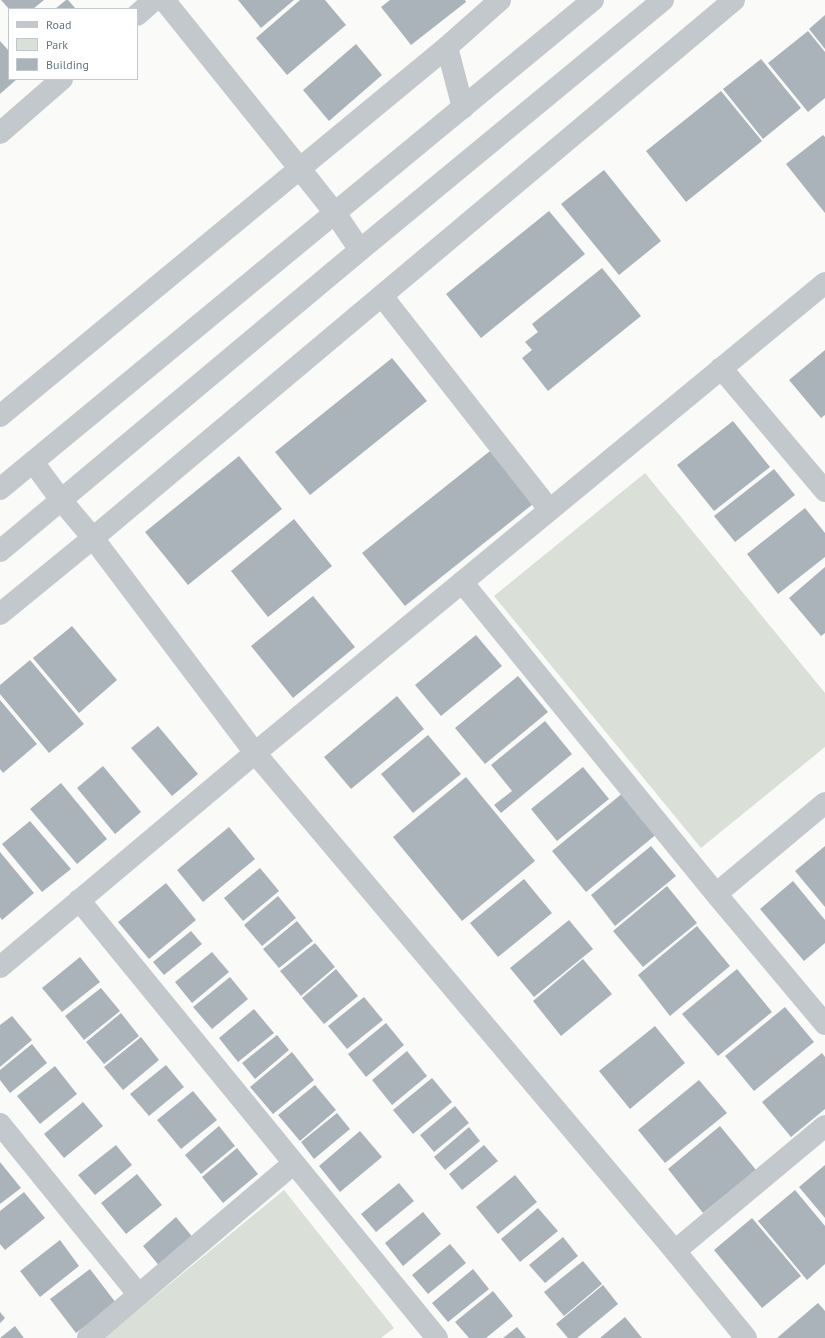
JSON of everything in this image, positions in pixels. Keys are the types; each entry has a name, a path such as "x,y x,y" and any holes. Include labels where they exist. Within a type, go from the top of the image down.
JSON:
{"street":[{"path":"138,14 154,0"},
{"path":"164,0 300,168 335,213 360,250"},
{"path":"0,416 447,47 499,0"},
{"path":"0,489 593,0"},
{"path":"0,551 360,250 663,0"},
{"path":"0,614 93,538 734,0"},
{"path":"447,47 463,108"},
{"path":"0,133 61,80"},
{"path":"0,967 549,509 825,283"},
{"path":"382,296 549,509"},
{"path":"721,368 825,491"},
{"path":"33,462 61,500 93,538 254,754 675,1251 745,1338"},
{"path":"462,582 716,894 825,1024"},
{"path":"716,894 825,803"},
{"path":"79,900 294,1163 427,1334"},
{"path":"0,1124 139,1295"},
{"path":"675,1251 825,1126"},
{"path":"88,1338 294,1163"}],"green space":[{"path":"645,473 825,693 825,747 701,848 494,596"},
{"path":"284,1190 394,1328 381,1338 104,1338"}],"building":[{"path":"1,0 44,0 34,8 8,8"},
{"path":"68,0 75,8 56,8"},
{"path":"238,0 294,0 261,28"},
{"path":"300,0 325,0 346,25 287,75 256,38"},
{"path":"390,0 465,0 466,2 411,45 381,7"},
{"path":"825,15 825,49 809,29"},
{"path":"808,31 825,52 825,98 808,112 768,63"},
{"path":"0,41 8,50 8,80 16,80 0,94"},
{"path":"356,44 382,75 329,121 303,90"},
{"path":"761,59 801,108 763,139 723,89"},
{"path":"721,91 762,141 686,202 646,151"},
{"path":"823,135 825,137 825,213 786,164"},
{"path":"604,170 661,241 619,275 561,204"},
{"path":"549,211 585,254 481,338 446,294"},
{"path":"602,268 641,316 548,391 522,358 532,350 525,342 538,332 532,324"},
{"path":"825,350 825,415 821,418 789,380"},
{"path":"392,358 427,401 310,495 275,452"},
{"path":"733,421 770,467 714,511 677,465"},
{"path":"490,451 533,504 405,606 362,553"},
{"path":"239,456 282,509 188,585 145,532"},
{"path":"774,469 795,495 735,542 714,516"},
{"path":"805,508 825,533 825,557 778,594 747,554"},
{"path":"294,519 332,566 268,617 231,571"},
{"path":"825,567 825,633 821,636 789,598"},
{"path":"313,596 355,647 293,698 251,646"},
{"path":"72,626 117,680 79,713 33,658"},
{"path":"476,635 502,666 441,716 415,685"},
{"path":"30,660 84,724 49,753 0,694 0,685"},
{"path":"518,676 548,712 485,764 455,728"},
{"path":"397,696 424,729 351,789 324,757"},
{"path":"0,700 37,744 3,773 0,769"},
{"path":"545,721 572,754 501,813 494,805 512,791 491,765"},
{"path":"158,726 198,774 172,796 131,748"},
{"path":"428,735 461,774 413,813 381,774"},
{"path":"103,766 141,812 115,834 77,788"},
{"path":"583,767 609,799 557,841 531,809"},
{"path":"466,777 535,861 462,921 393,837"},
{"path":"61,783 107,839 77,864 30,809"},
{"path":"624,792 658,833 586,892 552,851"},
{"path":"30,821 71,869 42,892 2,844"},
{"path":"229,827 255,859 203,902 177,870"},
{"path":"651,846 676,876 615,926 591,895"},
{"path":"825,846 825,907 795,871"},
{"path":"0,852 34,893 2,920 0,917"},
{"path":"260,868 279,891 243,921 224,898"},
{"path":"524,879 552,913 498,957 470,923"},
{"path":"793,881 825,920 825,943 804,961 760,909"},
{"path":"166,883 196,920 149,959 118,922"},
{"path":"667,886 697,923 643,967 613,931"},
{"path":"278,896 296,918 262,946 244,925"},
{"path":"569,920 593,949 534,997 510,968"},
{"path":"297,921 313,941 279,968 263,949"},
{"path":"697,926 730,966 670,1016 638,975"},
{"path":"191,931 202,944 164,975 153,962"},
{"path":"315,943 335,967 301,996 280,971"},
{"path":"212,952 229,972 192,1003 175,982"},
{"path":"80,957 100,982 62,1012 42,988"},
{"path":"583,959 612,994 561,1036 533,1001"},
{"path":"336,969 358,996 324,1024 302,998"},
{"path":"737,969 772,1012 718,1056 682,1014"},
{"path":"230,977 248,999 212,1029 193,1007"},
{"path":"101,988 120,1011 84,1040 65,1016"},
{"path":"364,997 383,1020 347,1049 328,1026"},
{"path":"785,1007 814,1042 754,1091 725,1056"},
{"path":"254,1009 274,1033 238,1062 219,1038"},
{"path":"121,1013 139,1036 104,1064 86,1042"},
{"path":"12,1016 32,1040 0,1067 0,1025"},
{"path":"386,1023 404,1045 366,1077 348,1054"},
{"path":"655,1026 685,1063 630,1109 599,1071"},
{"path":"277,1035 289,1050 255,1079 242,1063"},
{"path":"141,1037 159,1060 123,1090 104,1067"},
{"path":"32,1044 47,1063 10,1093 0,1080 0,1070"},
{"path":"407,1051 427,1076 392,1105 372,1080"},
{"path":"292,1052 314,1080 273,1114 250,1087"},
{"path":"822,1053 825,1057 825,1109 791,1137 762,1102"},
{"path":"166,1065 184,1087 149,1116 130,1094"},
{"path":"55,1066 77,1094 40,1124 17,1096"},
{"path":"432,1078 452,1102 413,1134 393,1110"},
{"path":"699,1080 727,1113 665,1163 638,1130"},
{"path":"315,1085 336,1110 300,1141 278,1115"},
{"path":"193,1091 217,1120 181,1149 157,1120"},
{"path":"83,1102 103,1126 64,1158 44,1134"},
{"path":"455,1106 469,1123 434,1152 420,1135"},
{"path":"337,1113 350,1129 314,1159 301,1142"},
{"path":"219,1126 235,1146 201,1174 185,1155"},
{"path":"720,1126 756,1170 703,1213 668,1169"},
{"path":"469,1127 480,1141 445,1170 434,1157"},
{"path":"360,1131 382,1157 340,1192 319,1166"},
{"path":"116,1145 132,1165 95,1195 78,1175"},
{"path":"484,1145 498,1161 462,1190 449,1174"},
{"path":"237,1148 258,1174 223,1203 202,1177"},
{"path":"0,1162 21,1188 0,1204"},
{"path":"825,1165 825,1218 799,1187"},
{"path":"137,1174 162,1205 126,1234 101,1203"},
{"path":"515,1175 537,1202 498,1234 476,1207"},
{"path":"399,1183 414,1201 376,1232 361,1214"},
{"path":"795,1190 825,1226 825,1264 807,1280 758,1221"},
{"path":"24,1192 45,1218 5,1250 0,1244 0,1211"},
{"path":"538,1208 558,1231 520,1262 501,1239"},
{"path":"423,1212 441,1234 403,1266 385,1243"},
{"path":"176,1217 195,1240 161,1268 143,1246"},
{"path":"752,1218 801,1276 762,1308 714,1250"},
{"path":"563,1237 578,1256 545,1283 529,1265"},
{"path":"60,1240 79,1266 40,1297 20,1271"},
{"path":"450,1244 466,1263 428,1294 412,1275"},
{"path":"583,1261 602,1284 564,1316 544,1292"},
{"path":"90,1269 116,1303 76,1333 50,1299"},
{"path":"473,1269 489,1289 448,1322 432,1303"},
{"path":"603,1285 618,1304 577,1338 568,1338 556,1324"},
{"path":"493,1291 513,1316 486,1338 469,1338 455,1322"},
{"path":"818,1303 825,1311 825,1338 777,1338"},
{"path":"0,1312 5,1318 0,1323"},
{"path":"625,1317 642,1338 600,1338"},
{"path":"15,1326 24,1338 0,1338"},
{"path":"517,1327 526,1338 503,1338"}]}
